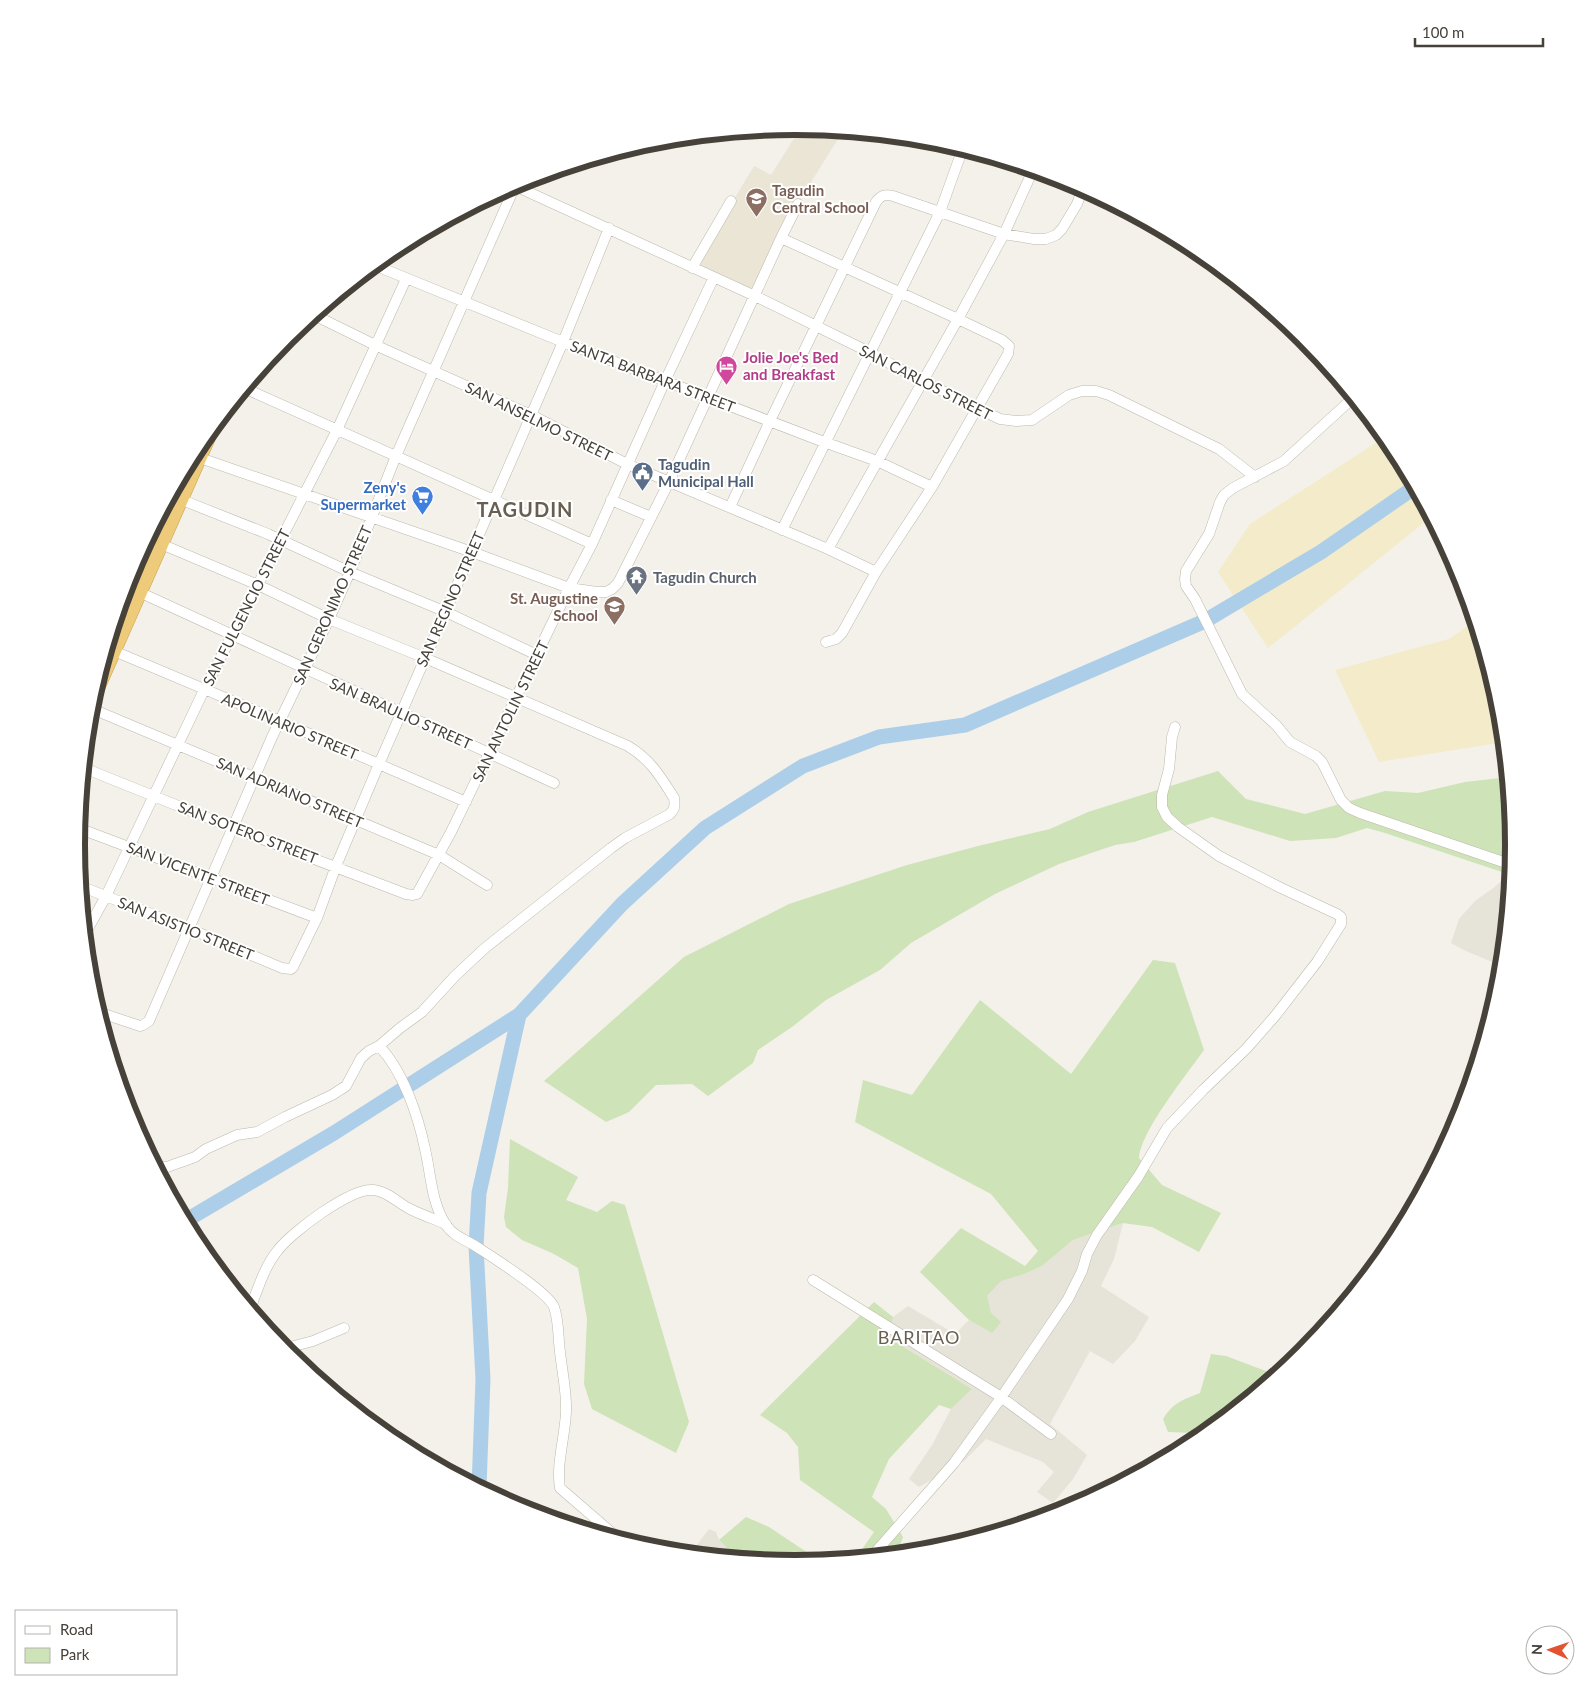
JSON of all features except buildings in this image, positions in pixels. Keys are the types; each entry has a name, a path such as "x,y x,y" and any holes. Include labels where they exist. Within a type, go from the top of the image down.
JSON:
{"highway":[{"path":"108,664 199,460"}],"street":[{"path":"782,530 824,442 940,212 961,155"},
{"path":"828,550 1004,234 1030,176"},
{"name":"SAN CARLOS STREET","path":"523,189 646,244 692,268 755,296 869,352 922,382 1000,419 1024,421 1039,416 1069,395 1082,391 1096,391 1109,395 1219,449 1255,477"},
{"name":"SAN GERONIMO STREET","path":"106,1015 134,1024 143,1025 150,1021 254,777 350,572 370,517 510,195"},
{"path":"730,507 815,326 876,202 883,195 893,196 1004,234 1034,239 1046,239 1056,235 1062,229 1080,195"},
{"path":"692,268 730,200"},
{"path":"200,458 472,552 569,588 606,592 618,583 669,482 798,204"},
{"name":"SAN REGINO STREET","path":"291,969 317,918 336,866 400,713 563,342 609,228"},
{"path":"781,238 958,319 1002,340 1009,346 1008,354 978,409 932,487 876,572 842,633 836,639 826,642"},
{"name":"SANTA BARBARA STREET","path":"382,268 563,342 877,461 932,487"},
{"name":"SAN ANTOLIN STREET","path":"414,895 420,891 466,802 592,544 714,277"},
{"name":"SAN FULGENCIO STREET","path":"90,925 106,896 204,690 337,430 406,279"},
{"name":"SAN ANSELMO STREET","path":"320,318 375,345 531,415 627,464 730,507 876,572"},
{"path":"250,391 592,544"},
{"path":"1349,402 1284,461 1233,488 1224,495 1209,534 1186,571 1186,586 1195,599 1242,694 1276,725 1290,742 1316,756 1322,762 1341,800 1350,808 1504,862"},
{"path":"182,500 280,539 350,572 446,612 537,656"},
{"path":"611,500 651,517"},
{"path":"161,544 258,585 329,619 517,697 628,746 642,754 656,770 674,798 675,803 672,811 625,838 485,948 455,976 422,1012 361,1058 346,1086 332,1095 298,1110 257,1132 237,1135 212,1145 195,1157 162,1167"},
{"name":"SAN BRAULIO STREET","path":"139,592 554,783"},
{"name":"APOLINARIO STREET","path":"114,651 466,802"},
{"name":"SAN ADRIANO STREET","path":"98,710 178,746 439,855 487,885"},
{"path":"877,1550 954,1463 1001,1397 1068,1299 1097,1235 1138,1177 1167,1128 1246,1049 1275,1016 1317,962 1341,924 1341,917 1337,914 1219,856 1167,817 1162,807 1162,795 1169,769 1172,736 1175,726"},
{"name":"SAN SOTERO STREET","path":"89,770 233,828 406,894 414,895"},
{"name":"SAN VICENTE STREET","path":"86,831 317,918"},
{"name":"SAN ASISTIO STREET","path":"87,889 190,928 282,968 291,969"},
{"path":"379,1046 393,1062 414,1110 425,1148 436,1202 446,1224 453,1233 476,1246 531,1285 546,1296 553,1305 558,1333 566,1410 560,1488 609,1530"},
{"path":"253,1303 268,1266 278,1249 308,1223 338,1203 360,1192 373,1190 385,1194 409,1208 446,1224"},
{"path":"813,1280 1001,1397 1051,1434"},
{"path":"292,1346 313,1341 344,1328"}],"shaded area":[{"name":"Tagudin Central School","path":"796,135 839,137 801,198 752,292 698,266 710,239 754,166 771,175"},
{"path":"1504,878 1499,938 1495,963 1451,943 1459,919 1475,901"},
{"path":"1123,1223 1114,1259 1101,1286 1149,1317 1135,1341 1113,1364 1090,1351 1050,1424 1087,1455 1073,1479 1053,1503 1037,1492 1054,1472 1043,1462 986,1439 964,1461 919,1487 909,1479 932,1445 951,1409 972,1389 889,1338 893,1317 908,1306 955,1334 969,1320 992,1333 991,1313 986,1297 1001,1280 1024,1274 1042,1266 1073,1240"},
{"path":"709,1529 716,1532 719,1540 730,1551 702,1549 696,1548"}],"green space":[{"path":"1218,771 1246,799 1305,814 1385,791 1418,793 1465,782 1501,777 1505,845 1504,873 1367,828 1336,838 1290,841 1212,817 1134,842 1115,845 1059,864 995,894 911,943 880,970 826,1000 792,1027 758,1050 753,1063 708,1096 692,1084 656,1085 629,1112 606,1122 544,1081 684,957 789,904 907,865 1050,829 1088,812"},
{"path":"1153,960 1175,963 1204,1050 1156,1118 1142,1147 1139,1158 1162,1185 1221,1213 1199,1252 1152,1227 1123,1223 1073,1240 1042,1266 1001,1281 987,1296 991,1313 1001,1322 992,1333 969,1320 920,1272 961,1228 1025,1266 1038,1251 991,1194 855,1122 863,1080 912,1095 980,1000 1071,1074"},
{"path":"510,1139 578,1177 566,1200 597,1212 612,1201 625,1205 689,1422 676,1453 592,1409 584,1384 587,1319 578,1268 554,1254 522,1240 506,1227 504,1217 508,1188"},
{"path":"874,1302 893,1317 889,1338 972,1389 951,1409 939,1405 889,1459 872,1497 886,1509 903,1537 899,1547 888,1549 861,1551 874,1532 800,1480 798,1447 787,1433 760,1415"},
{"path":"1211,1354 1226,1356 1270,1372 1227,1408 1192,1433 1168,1432 1163,1419 1170,1409 1178,1403 1200,1393"},
{"path":"746,1517 769,1527 810,1554 730,1551 719,1540"}],"sand":[{"path":"1378,441 1410,490 1426,521 1268,648 1218,572 1250,524"},
{"path":"1469,625 1481,661 1497,743 1379,762 1335,670 1449,639"}],"waterway":[{"path":"191,1217 334,1133 519,1015 622,904 705,828 803,766 879,737 965,725 1205,621 1321,552 1410,490"},
{"path":"479,1481 483,1379 476,1246 479,1193 519,1015"}],"place":[{"name":"Tagudin Central School","path":"756,218"},
{"name":"Jolie Joe's Bed and Breakfast","path":"727,385"},
{"name":"Tagudin Municipal Hall","path":"642,492"},
{"name":"Zeny's Supermarket","path":"422,515"},
{"name":"Tagudin Church","path":"637,596"},
{"name":"St. Augustine School","path":"614,626"}],"district":[{"name":"TAGUDIN","path":"525,509"},
{"name":"BARITAO","path":"919,1337"}]}
